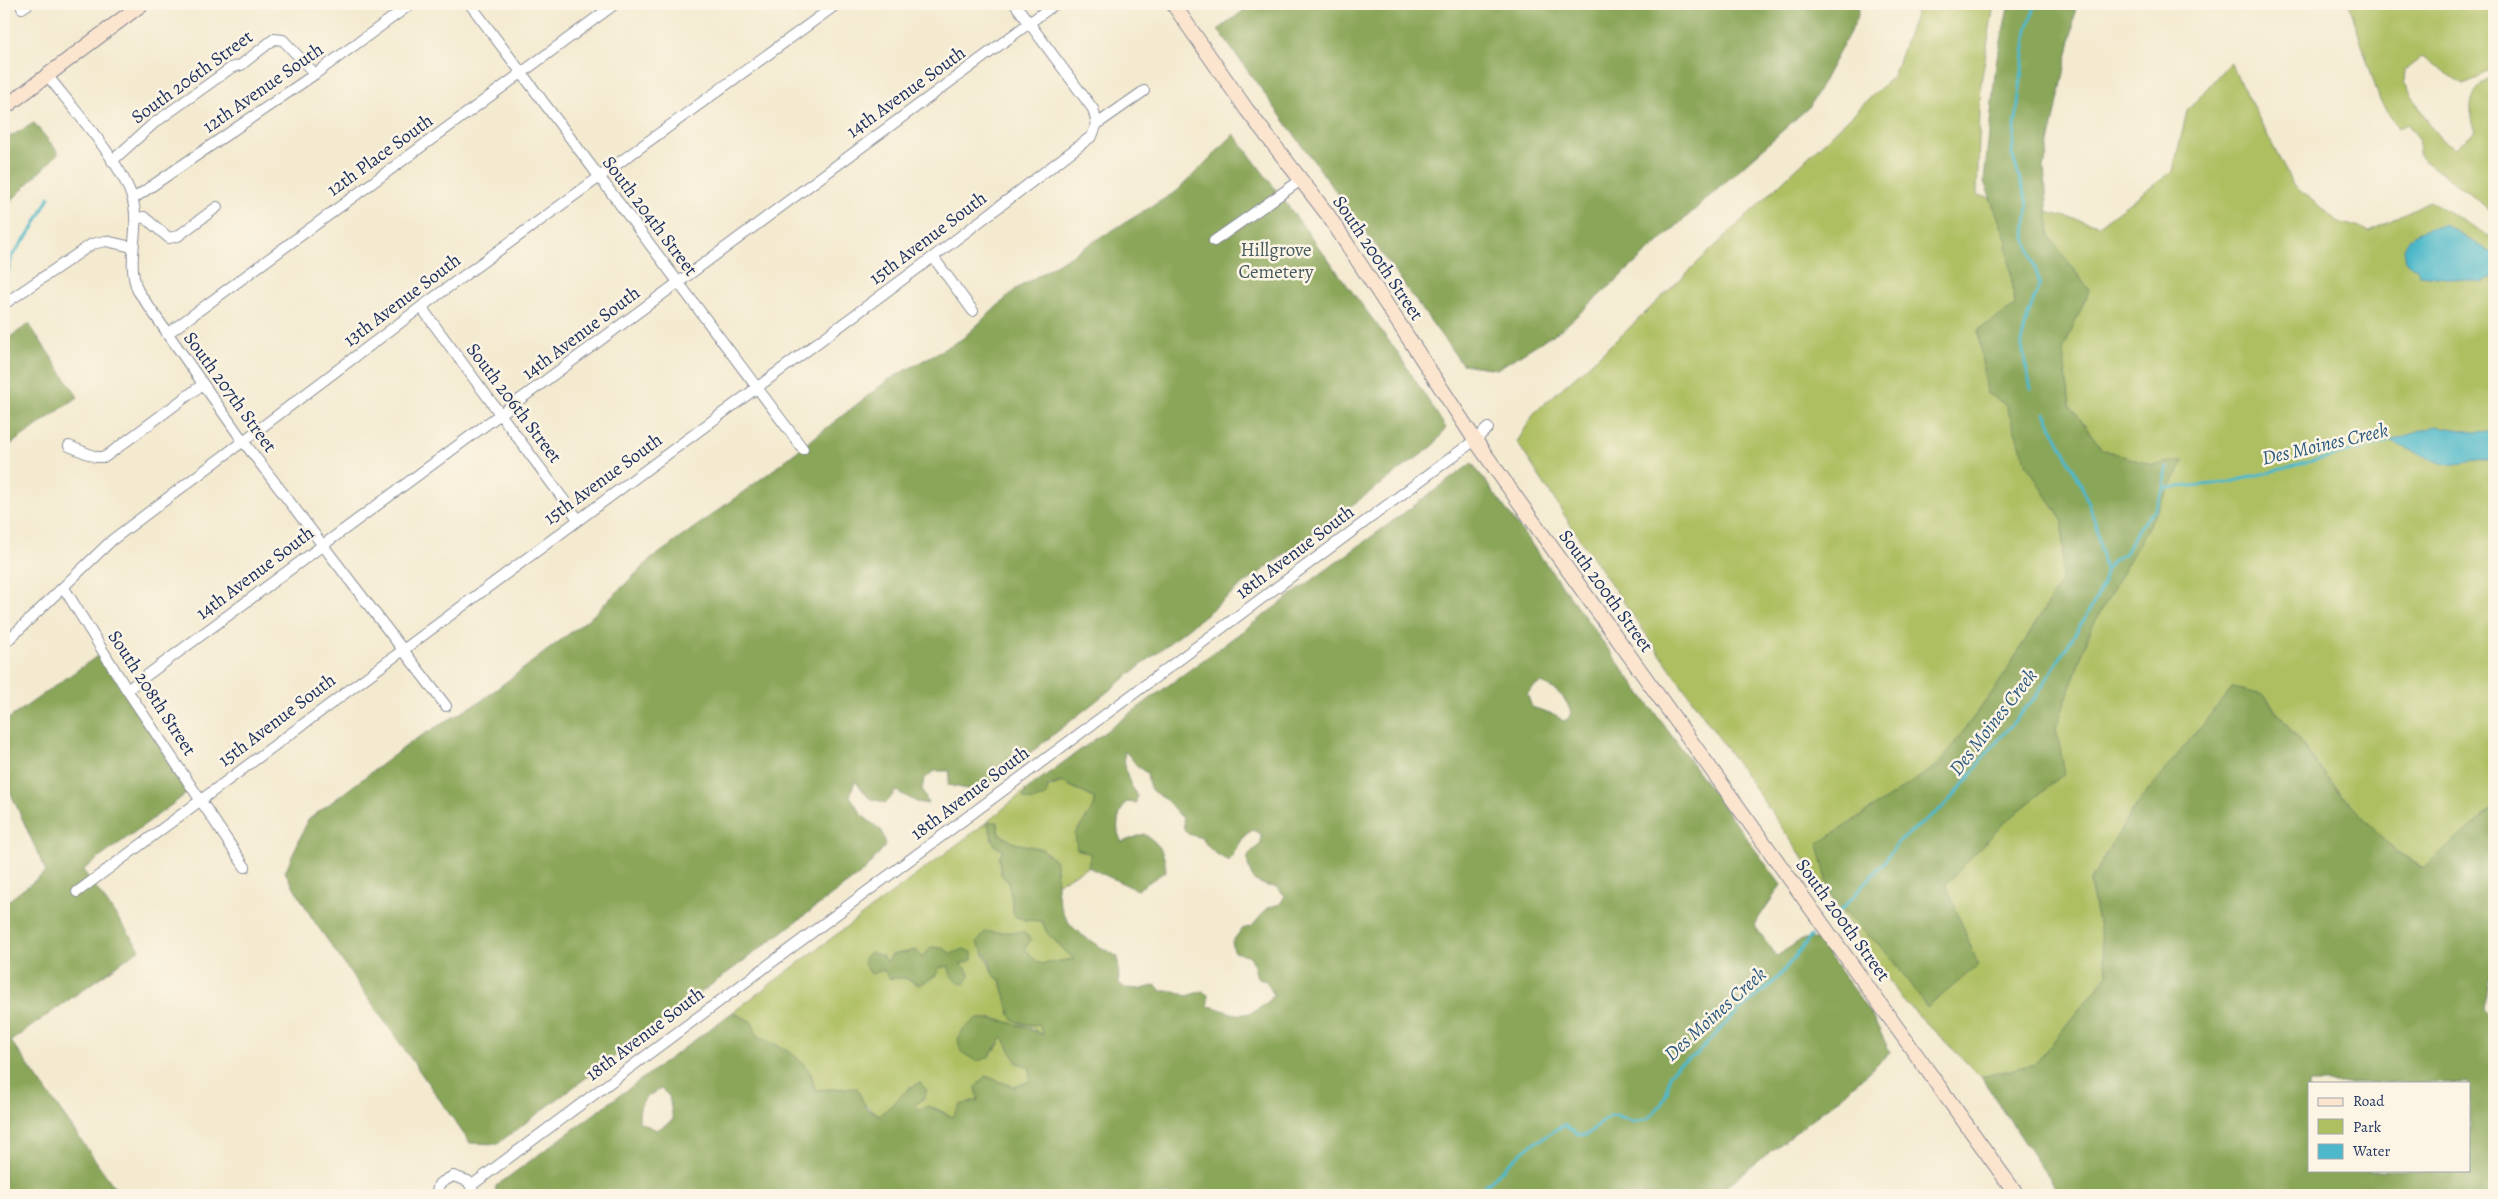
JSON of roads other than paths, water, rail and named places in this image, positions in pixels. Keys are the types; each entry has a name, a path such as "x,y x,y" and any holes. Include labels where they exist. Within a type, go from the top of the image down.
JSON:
{"main road":[{"path":"4,108 142,4"},
{"name":"South 200th Street","path":"1173,4 1247,110 1301,180 1375,284 1475,440 2017,1195"}],"street":[{"name":"12th Avenue South","path":"133,199 315,74 411,4"},
{"name":"South 204th Street","path":"470,4 803,449"},
{"name":"12th Place South","path":"167,334 615,4"},
{"name":"13th Avenue South","path":"4,644 112,540 421,307 836,4"},
{"path":"1015,4 1093,109 1097,124"},
{"name":"14th Avenue South","path":"127,690 1055,4"},
{"name":"South 206th Street","path":"112,161 153,124 231,68 241,65 274,39 283,40 315,74"},
{"name":"South 207th Street","path":"47,75 112,161 133,199 135,219 132,247 134,281 167,334 243,441 446,706"},
{"name":"15th Avenue South","path":"77,892 403,648 933,257 1092,136 1097,124 1144,91"},
{"path":"1214,241 1301,180"},
{"path":"135,219 144,217 169,238 178,236 217,207"},
{"path":"4,304 92,244 106,241 132,247"},
{"path":"933,257 973,311"},
{"name":"South 206th Street","path":"421,307 578,519"},
{"path":"69,446 96,457 106,457 202,385"},
{"name":"18th Avenue South","path":"436,1195 439,1184 453,1176 464,1178 473,1190 1475,440 1488,428"},
{"name":"South 208th Street","path":"64,588 127,690 245,867"}],"water":[{"path":"2444,224 2494,254 2494,277 2482,282 2419,275 2417,268 2406,262 2404,248 2411,237 2423,230"},
{"path":"2436,426 2473,432 2494,431 2494,459 2446,465 2389,441"}],"waterway":[{"name":"Des Moines Creek","path":"2031,389 2021,342 2029,312 2040,284 2025,234 2028,205 2012,154 2027,29 2036,4"},
{"path":"4,287 12,256 33,228 49,197"},
{"name":"Des Moines Creek","path":"2045,413 2081,484 2095,522 2105,570"},
{"name":"Des Moines Creek","path":"2164,488 2227,483 2391,441"},
{"name":"Des Moines Creek","path":"1836,916 1884,862 1899,841 1943,807 1964,784 1982,759 2037,695 2094,603 2104,582 2105,571 2113,560 2125,553 2139,527 2155,510 2164,488 2167,468"},
{"name":"Des Moines Creek","path":"1475,1195 1525,1149 1564,1125 1577,1134 1586,1135 1610,1116 1616,1115 1634,1122 1647,1119 1661,1105 1667,1092 1670,1074 1679,1064 1696,1055 1732,1017 1777,979 1811,936"}],"park label":[{"name":"Hillgrove Cemetery","path":"1276,261"}]}
